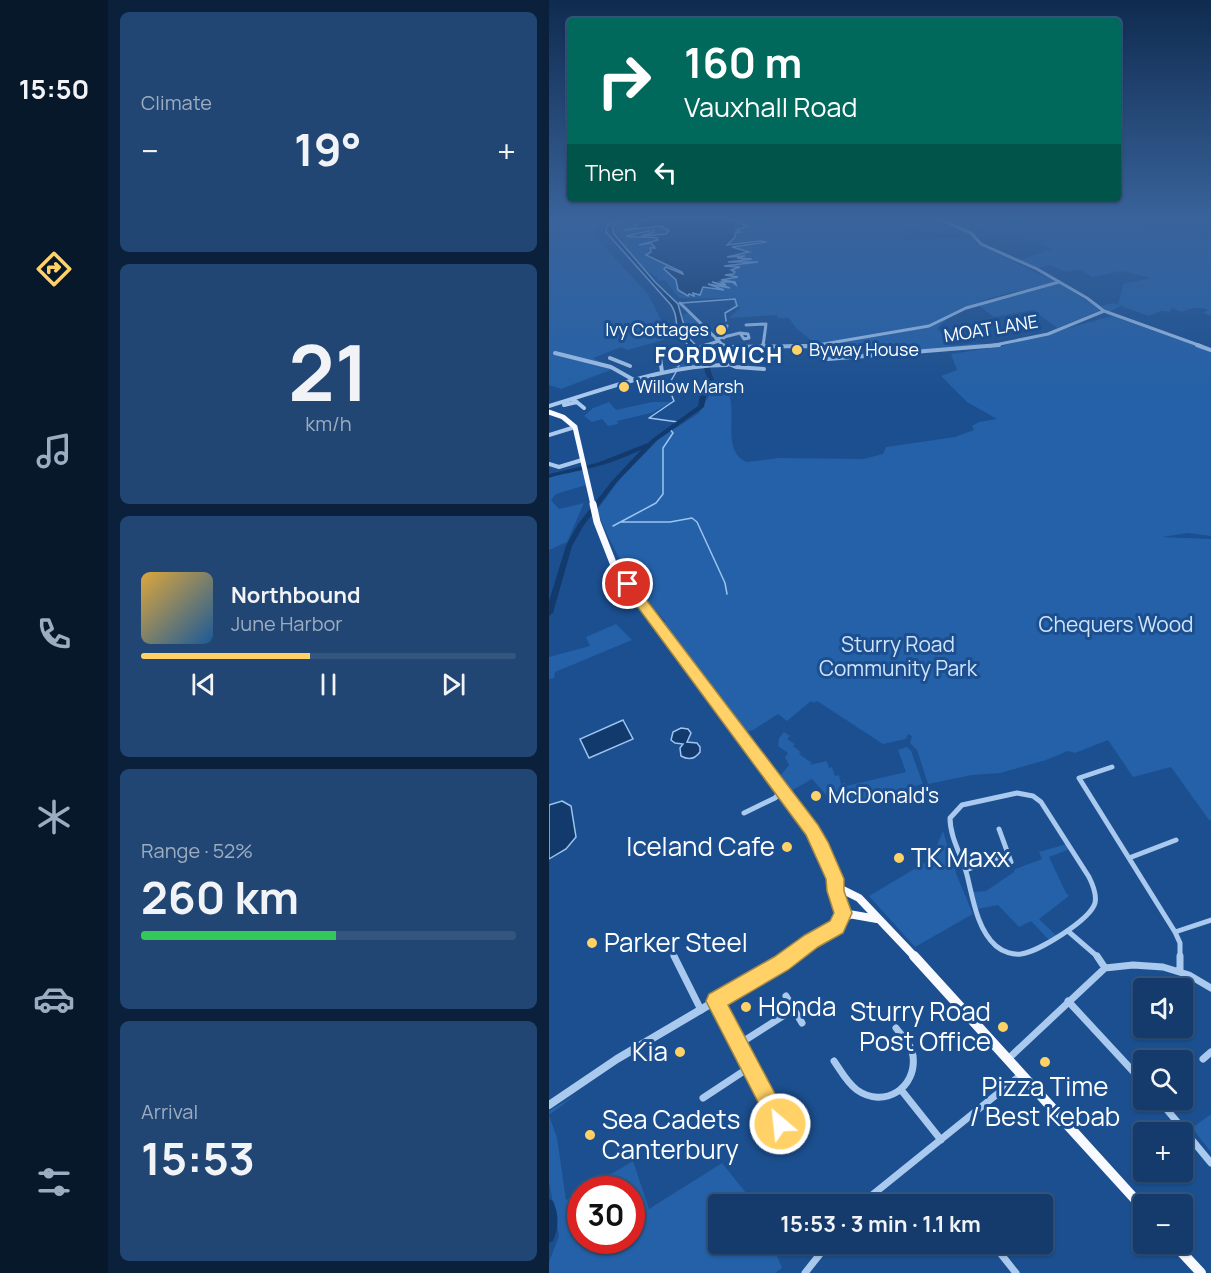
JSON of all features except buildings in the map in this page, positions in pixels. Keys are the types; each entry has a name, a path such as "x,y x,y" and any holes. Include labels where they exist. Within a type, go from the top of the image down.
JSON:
{"highway":[{"path":"549,412 563,417 575,427 597,522 615,568 785,794 822,848 847,912"},
{"path":"835,879 841,890 849,895 857,896 880,920 1133,1197"},
{"path":"847,912 843,898 849,895"},
{"path":"847,912 862,908 862,901"},
{"path":"847,912 880,920"},
{"path":"1184,1254 1201,1273"}],"street":[{"path":"1053,278 1087,298 1104,311 1211,350"},
{"path":"726,348 812,346 929,326 950,314 977,304 1059,282"},
{"path":"680,303 726,348 729,364"},
{"name":"MOAT LANE","path":"812,346 822,357 828,359 979,348 1048,334 1104,311"},
{"path":"746,325 766,324 763,348"},
{"path":"725,338 724,332 727,326"},
{"path":"701,347 740,333"},
{"path":"655,350 659,351 662,372"},
{"path":"555,353 611,367 634,380"},
{"path":"619,356 612,358 630,366"},
{"path":"611,367 622,362"},
{"path":"564,405 662,372 705,365 729,364 736,367 764,369"},
{"path":"551,405 575,400"},
{"path":"575,400 584,408"},
{"path":"551,405 563,417"},
{"path":"549,435 575,427"},
{"path":"549,464 559,467 582,462"},
{"path":"1112,767 1079,778 1175,932 1180,943 1180,971"},
{"path":"1024,793 1038,799 1089,878 1096,893 1093,908 1069,932 1023,954 1008,954 986,936 966,870 950,827 950,818 958,808 1024,793"},
{"path":"744,813 785,794"},
{"path":"775,798 785,794"},
{"path":"999,829 1011,862"},
{"path":"1129,858 1176,840"},
{"path":"966,870 1008,854"},
{"path":"549,1105 617,1059 781,964 811,941 837,927 847,912"},
{"path":"1175,932 1211,920"},
{"path":"1069,932 1096,955 1105,968"},
{"path":"667,942 701,1010"},
{"path":"1008,1059 1105,968 1118,965 1180,971 1211,988"},
{"path":"786,996 802,1023"},
{"path":"716,1001 792,1145"},
{"path":"1068,1001 1133,1071"},
{"path":"739,1044 794,1009"},
{"path":"834,1060 859,1092 873,1098 884,1098 902,1091 911,1078 913,1056 906,1040 896,1028"},
{"path":"1203,1059 1211,1053"},
{"path":"702,1098 750,1067"},
{"path":"874,1194 1022,1074"},
{"path":"902,1091 941,1140"},
{"path":"1167,1110 1211,1163"},
{"path":"805,1273 820,1254"},
{"path":"1001,1254 1015,1273"}],"green space":[{"path":"549,278 634,278 648,294 670,338 627,350 621,347 593,358 613,369 561,389 549,385"},
{"path":"657,278 674,278 676,287 687,296 693,295 693,292 696,295 702,291 702,287 720,291 706,284 730,282 717,280 721,278 1049,278 1056,282 1008,293 976,304 961,310 937,329 945,336 944,343 949,345 982,344 987,346 835,357 832,347 839,346 839,342 893,331 817,345 797,329 789,318 778,318 777,315 729,318 741,307 735,307 733,298 679,298 665,280 658,281"},
{"path":"1149,278 1211,278 1211,316 1203,313 1208,310 1198,308 1182,312 1172,308 1170,312 1161,311 1149,316 1121,306 1109,312 1101,306 1113,303 1118,305 1123,284"},
{"path":"1059,283 1101,310 1057,328 1033,310 994,317 978,305"},
{"path":"689,313 712,337 689,338 685,330 683,314"},
{"path":"1112,316 1211,351 1211,536 1188,533 1162,537 1211,539 1211,820 1171,767 1133,777 1108,740 1075,753 1068,751 1000,773 972,775 928,784 917,750 910,743 912,736 908,734 906,739 883,744 817,701 814,703 811,701 787,721 778,714 753,730 744,732 665,628 665,621 644,596 617,555 597,510 620,479 659,439 699,413 715,385 724,385 729,393 734,448 738,456 747,462 779,458 863,459 883,454 886,447 955,437 974,430 972,426 979,422 997,419 967,402 941,376 957,370 951,354 1002,346"},
{"path":"690,346 702,364 674,368 683,359 680,349"},
{"path":"609,402 616,410 652,402 672,402 651,413 617,421 618,424 608,426 602,419 592,422 584,416 593,408"},
{"path":"582,469 586,485 556,494 551,500 559,509 584,503 567,542 549,550 549,477 563,471"},
{"path":"616,624 632,640 555,672 554,678 549,679 549,657 590,646 586,637"},
{"path":"784,732 790,736 787,739 801,752 799,754 812,763 809,765 827,761 835,776 839,775 841,784 845,783 846,786 906,772 898,750 907,747 911,751 923,784 836,806 812,779 791,791 781,775 789,765 785,757 788,753 778,746 779,738"},
{"path":"943,831 957,876 973,914 915,947 869,896 931,859"},
{"path":"1067,844 1070,849 1049,857 1069,896 1039,919 1059,938 1051,942 1031,921 1019,927 998,905 977,909 972,892 986,891 1015,869 1042,859 1039,852"},
{"path":"576,1095 549,1115 549,1111"},
{"path":"1211,1114 1211,1152 1193,1129"},
{"path":"549,1115 557,1138 567,1199 567,1254 645,1254 645,1197 649,1209 722,1163 747,1194 708,1194 708,1254 776,1254 782,1268 775,1273 549,1273 549,1262 559,1236 549,1182"},
{"path":"633,1161 638,1176 608,1176"}],"shaded area":[{"path":"647,278 652,278 678,304 687,336 706,356 706,365 703,365 679,333 671,305"},
{"path":"674,278 730,278 721,280 735,282 736,285 732,282 721,282 726,285 712,282 730,288 708,284 724,290 703,287 700,295 693,293 694,296 689,294 688,296 678,290"},
{"path":"623,720 633,739 589,758 580,739"},
{"path":"681,728 688,729 691,733 687,742 697,743 700,747 700,752 694,757 681,756 680,748 683,744 671,740 673,732"},
{"path":"562,801 571,806 576,837 566,849 549,859 549,805"}],"waterway":[{"path":"682,303 735,299 737,306 725,313 726,321"},
{"path":"678,367 681,362 702,359"},
{"path":"549,613 569,546 581,524 614,482 654,440 701,407 703,396 712,383 704,360"},
{"path":"676,372 668,386 674,401 649,418 678,422"},
{"path":"613,526 656,503 663,494 663,448 673,433 669,428"},
{"path":"549,476 606,462 647,445"},
{"path":"621,522 670,522 692,518 697,522 725,583 727,594"},
{"path":"549,1205 552,1225 549,1237"}],"place":[{"name":"Ivy Cottages","path":"721,330"},
{"name":"Byway House","path":"797,350"},
{"name":"Willow Marsh","path":"624,387"},
{"name":"McDonald's","path":"816,796"},
{"name":"Iceland Cafe","path":"787,847"},
{"name":"TK Maxx","path":"899,858"},
{"name":"Parker Steel","path":"592,943"},
{"name":"Honda","path":"746,1007"},
{"name":"Sturry Road Post Office","path":"1003,1027"},
{"name":"Kia","path":"680,1052"},
{"name":"Pizza Time / Best Kebab","path":"1045,1062"},
{"name":"Sea Cadets Canterbury","path":"590,1135"}],"district":[{"name":"FORDWICH","path":"719,355"}],"route":[{"path":"628,584 812,830 835,879 843,913 837,927 811,941 781,964 716,1001 780,1124"}],"park label":[{"name":"Chequers Wood","path":"1116,625"},
{"name":"Sturry Road Community Park","path":"898,657"}]}
